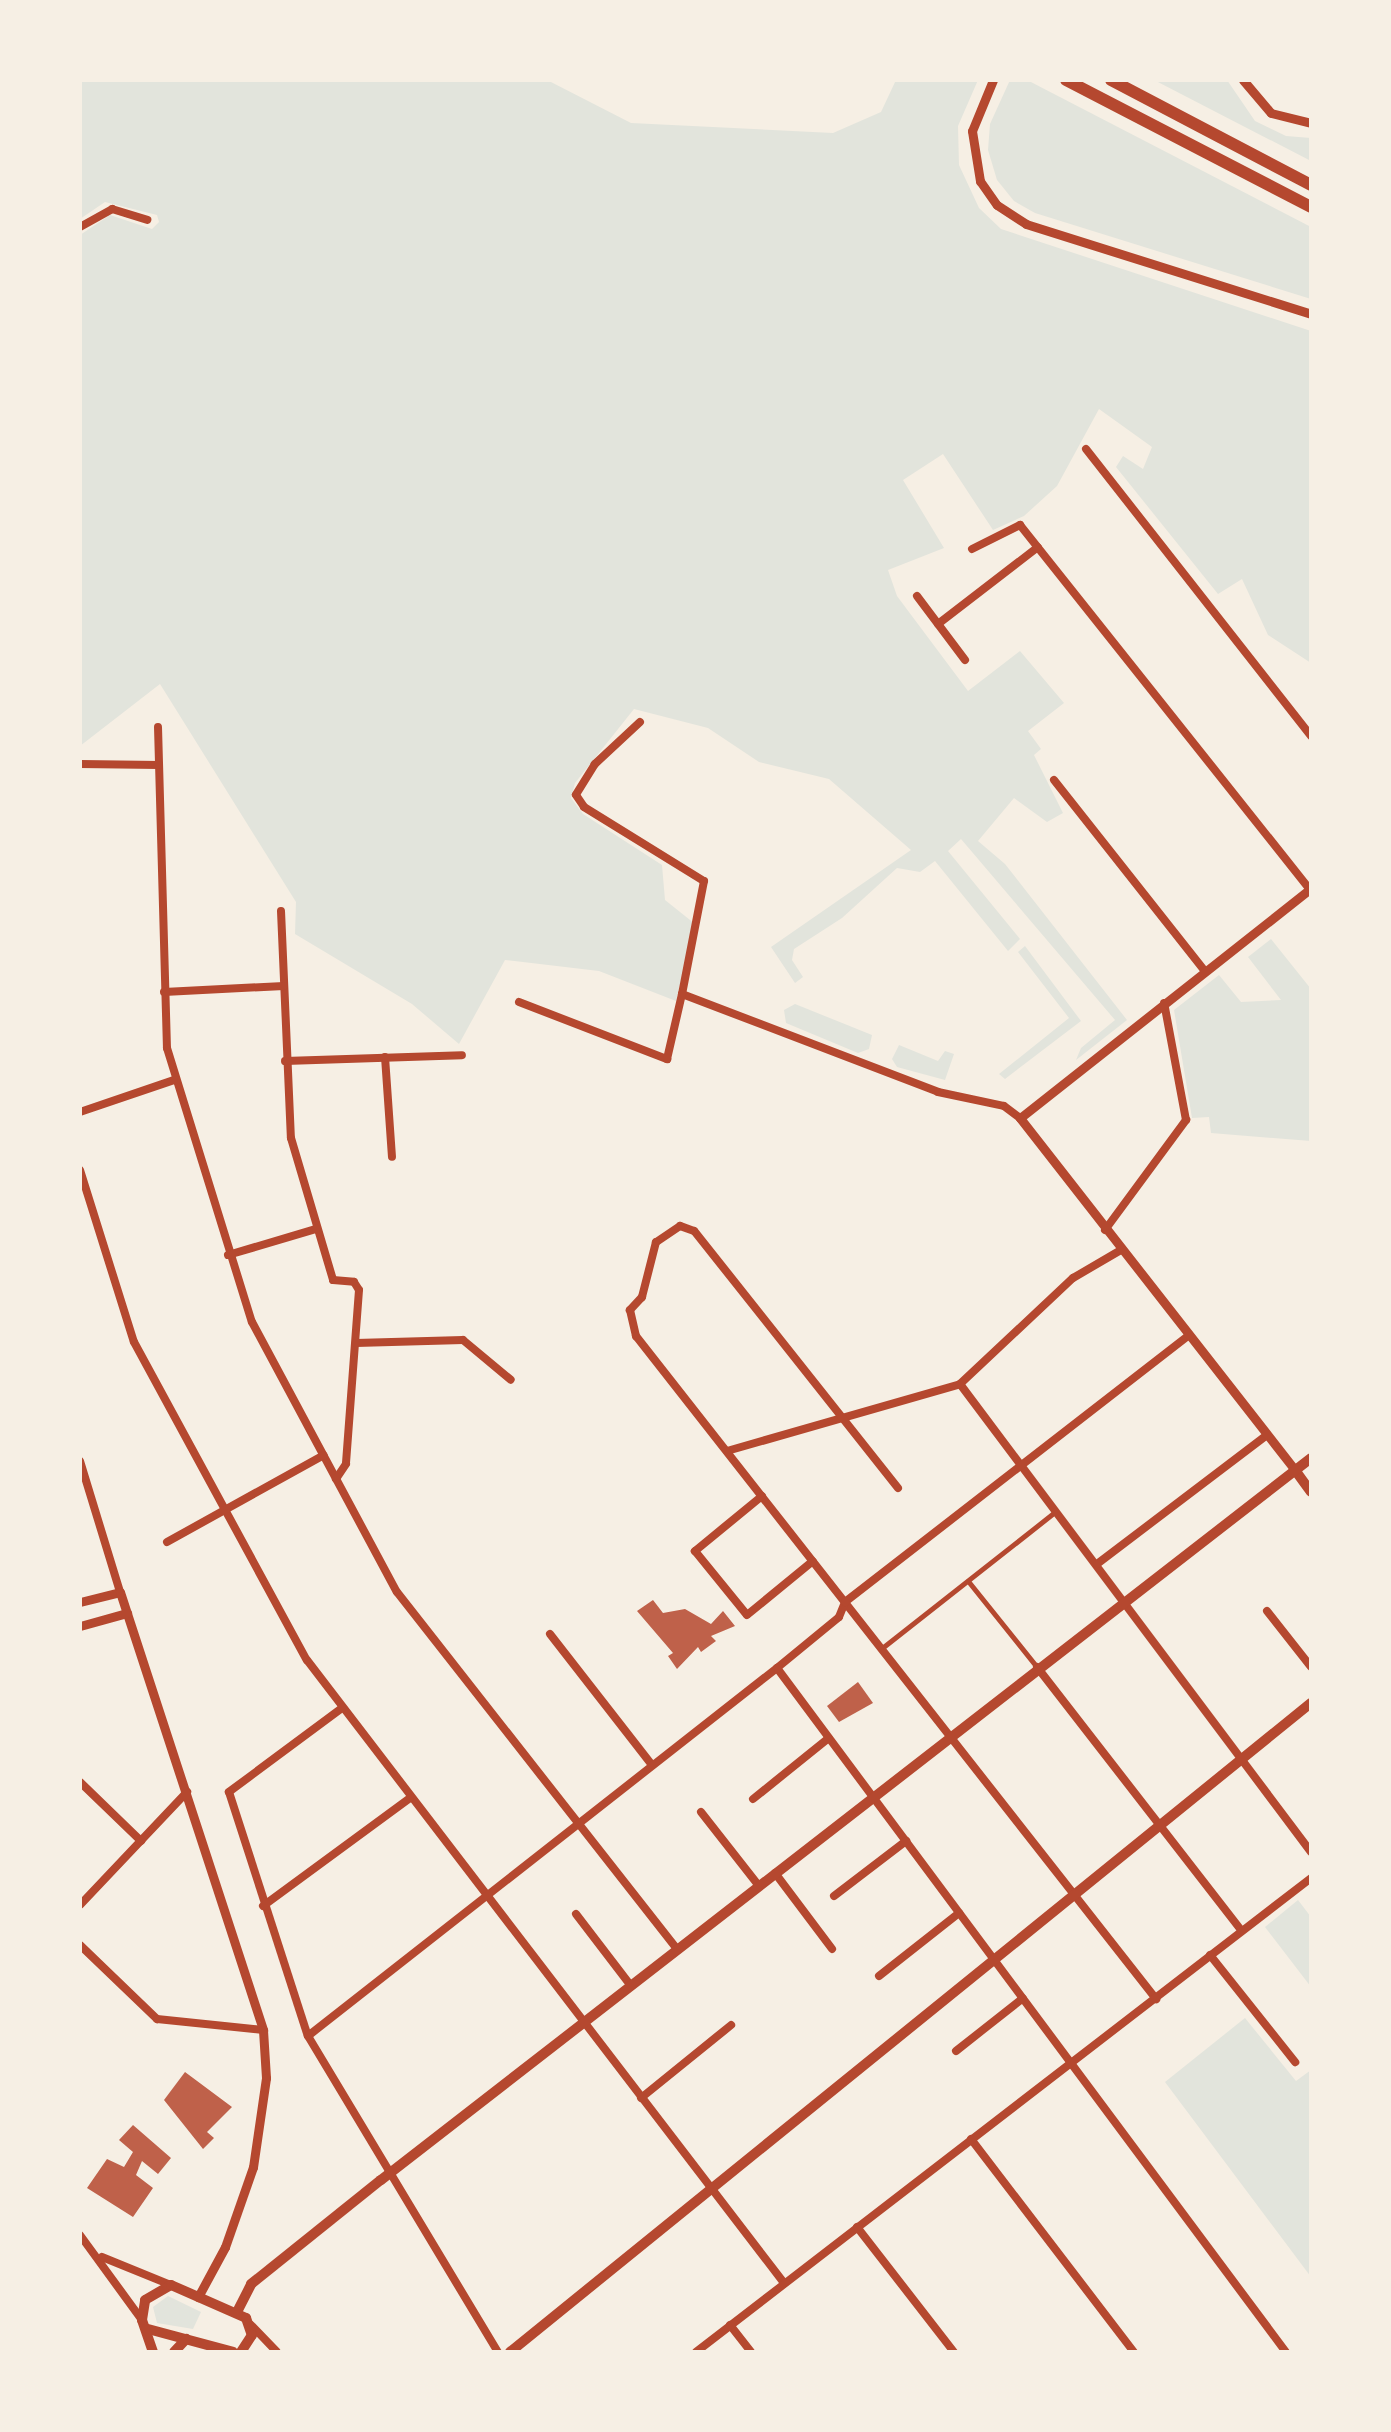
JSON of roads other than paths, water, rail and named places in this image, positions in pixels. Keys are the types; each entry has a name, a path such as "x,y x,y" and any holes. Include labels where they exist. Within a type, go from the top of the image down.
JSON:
{"highway":[{"path":"1066,80 1311,207"},
{"path":"1110,80 1311,185"}],"main road":[{"path":"237,2312 246,2294 391,2172 1311,1458"},
{"path":"1295,1470 1311,1492"},
{"path":"510,2352 1311,1704"},
{"path":"153,2352 145,2324 150,2294 171,2286 237,2312 252,2325 241,2352"},
{"path":"145,2324 233,2352"},
{"path":"174,2352 186,2339"}],"street":[{"path":"993,80 972,131 974,159 997,204 1026,224 1311,314"},
{"path":"1243,80 1272,113 1311,122"},
{"path":"80,228 112,209 147,220"},
{"path":"1086,449 1311,736"},
{"path":"972,549 1020,525 1310,889 1020,1118"},
{"path":"938,624 1038,547"},
{"path":"917,596 965,660"},
{"path":"519,1002 667,1059 704,881 584,807 576,795 595,764 640,722"},
{"path":"158,727 164,992 174,1080 252,1322 397,1592 678,1950"},
{"path":"80,764 158,765"},
{"path":"1054,780 1205,971"},
{"path":"281,911 291,1138 333,1280 354,1282 359,1290 346,1464 336,1479"},
{"path":"164,992 284,986"},
{"path":"682,994 938,1092 1004,1106 1020,1118 1295,1470"},
{"path":"1105,1230 1186,1120 1164,1002"},
{"path":"285,1061 462,1055"},
{"path":"385,1057 392,1157"},
{"path":"80,1112 174,1080"},
{"path":"80,1170 134,1342 228,1508 306,1660 483,1896 784,2283"},
{"path":"898,1488 694,1231 680,1226 656,1242 642,1297 630,1310 636,1336 952,1734 1156,1999"},
{"path":"228,1256 316,1228"},
{"path":"727,1451 840,1414 960,1384 1073,1278 1121,1250"},
{"path":"308,2036 777,1668 839,1616 845,1602 1189,1336"},
{"path":"356,1343 463,1340 510,1380"},
{"path":"960,1384 1311,1852"},
{"path":"1097,1564 1267,1435"},
{"path":"167,1542 324,1455"},
{"path":"80,1460 263,2030 262,2126 244,2196 198,2297"},
{"path":"762,1496 695,1551 747,1615 814,1561"},
{"path":"882,1648 1056,1511"},
{"path":"968,1580 1242,1930"},
{"path":"80,1602 120,1592"},
{"path":"1268,1611 1311,1667"},
{"path":"80,1626 127,1613"},
{"path":"550,1634 652,1764"},
{"path":"777,1668 1286,2352"},
{"path":"342,1708 229,1792 308,2036 498,2352"},
{"path":"753,1798 829,1738"},
{"path":"80,1782 141,1841"},
{"path":"80,1905 188,1792"},
{"path":"264,1906 410,1798"},
{"path":"701,1812 759,1886"},
{"path":"834,1896 906,1841"},
{"path":"775,1873 832,1949"},
{"path":"696,2352 1311,1878"},
{"path":"1302,1884 1311,1895"},
{"path":"878,1976 959,1913"},
{"path":"576,1914 631,1986"},
{"path":"80,1944 157,2019 263,2030"},
{"path":"1210,1955 1295,2062"},
{"path":"956,2051 1023,1998"},
{"path":"641,2098 732,2025"},
{"path":"971,2139 1134,2352"},
{"path":"857,2227 954,2352"},
{"path":"80,2235 145,2324"},
{"path":"94,2252 119,2269 171,2286"},
{"path":"252,2325 277,2352"},
{"path":"730,2325 751,2352"}]}
